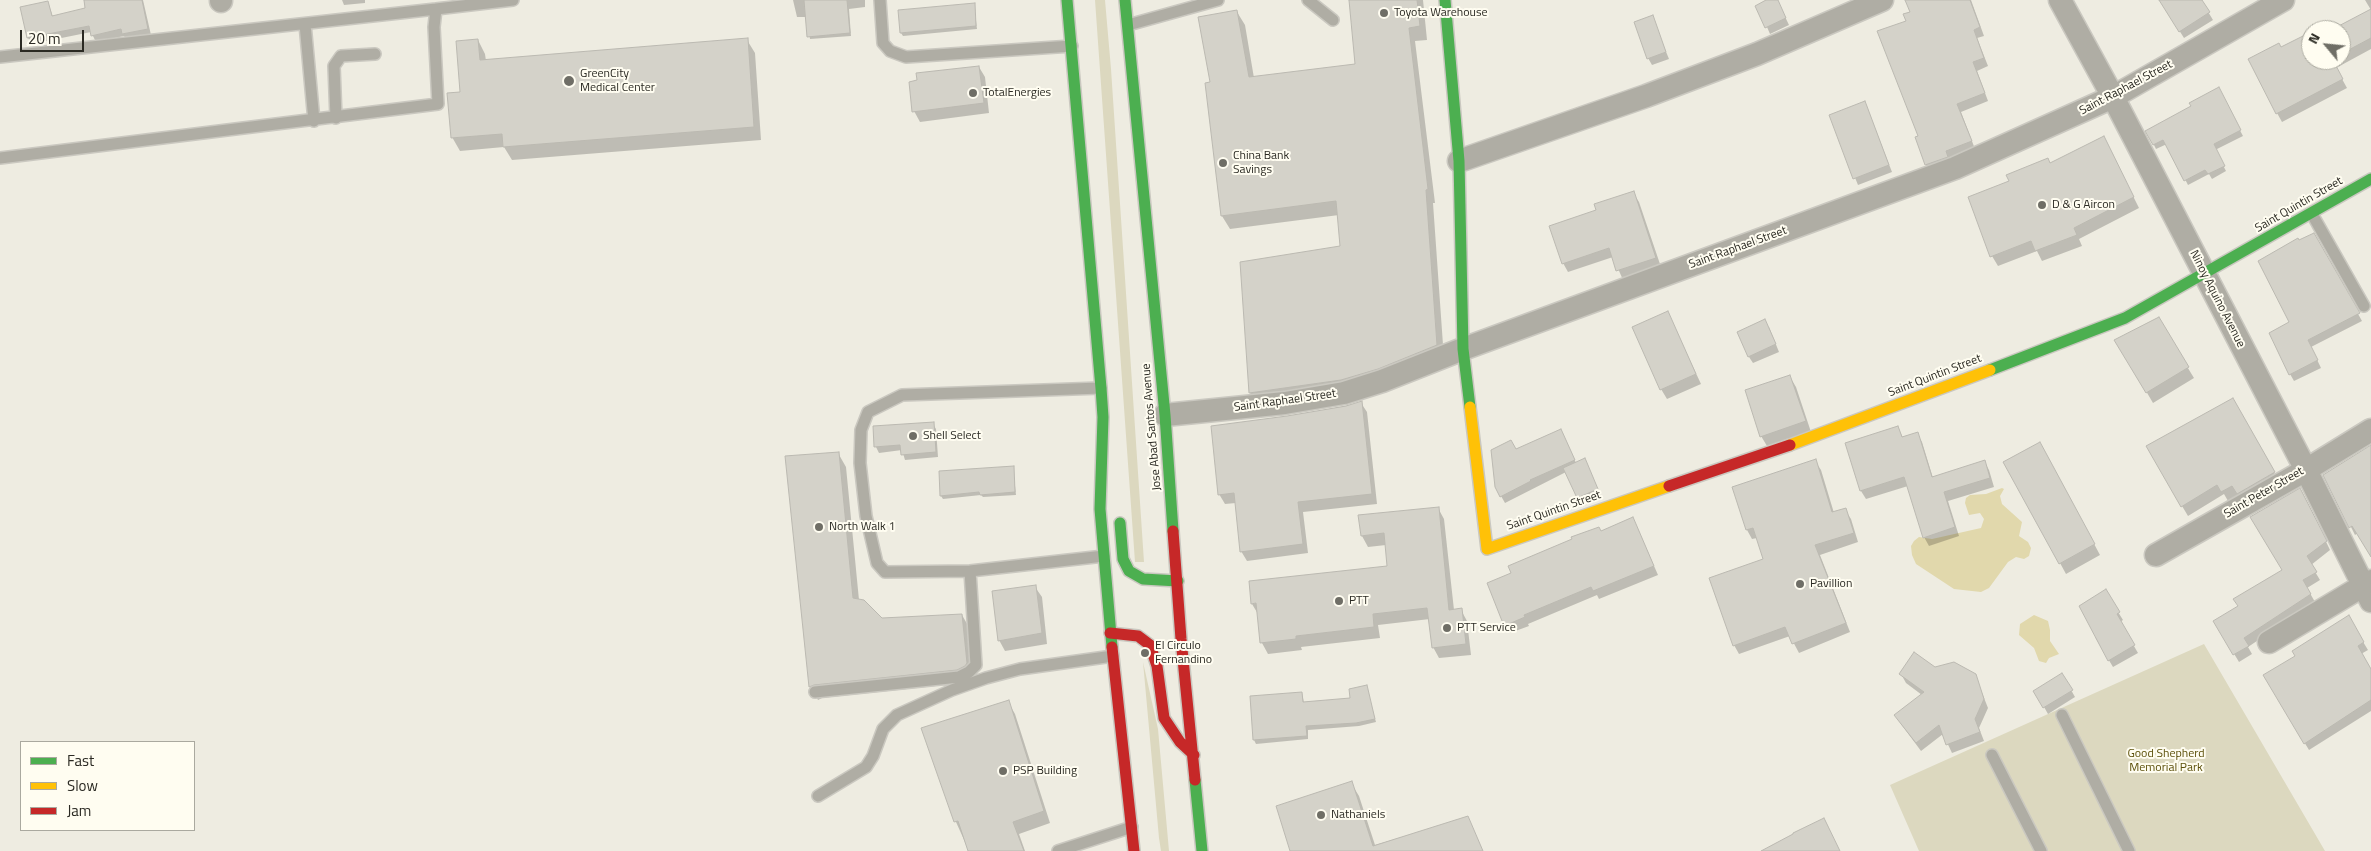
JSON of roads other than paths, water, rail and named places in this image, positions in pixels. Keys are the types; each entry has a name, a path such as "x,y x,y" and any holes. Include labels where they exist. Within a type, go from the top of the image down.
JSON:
{"main road":[{"path":"1067,0 1101,388 1109,510 1104,556 1110,633 1134,851"},
{"name":"Jose Abad Santos Avenue","path":"1125,0 1165,415 1181,639 1194,755 1202,851"},
{"path":"1445,0 1459,161 1463,349"},
{"name":"Saint Quintin Street","path":"1463,349 1486,549 1839,428 2107,326 2125,318 2312,214 2371,179"},
{"path":"1109,510 1120,520 1123,559 1129,571 1143,579 1178,581"},
{"path":"1110,633 1138,636 1150,645 1157,666 1164,718 1180,742 1194,755"}],"street":[{"name":"Ninoy Aquino Avenue","path":"2060,0 2113,97 2368,589"},
{"name":"Saint Raphael Street","path":"1165,415 1285,404 1344,393 1382,381 1463,349 1955,168 2113,97 2283,0"},
{"path":"1459,161 1729,65 1879,1"},
{"name":"Saint Peter Street","path":"2156,555 2306,470 2371,430"},
{"path":"2269,642 2368,589"}],"lane":[{"path":"0,57 513,0"},
{"path":"880,0 883,43 890,51 906,57 1072,46"},
{"path":"1128,25 1218,0"},
{"path":"1308,0 1333,20"},
{"path":"0,158 314,121 438,104 434,27 436,9"},
{"path":"305,24 314,121"},
{"path":"336,118 334,66 342,56 375,54"},
{"path":"2312,214 2364,306"},
{"path":"1101,388 902,395 868,412 861,430 860,462 866,516 880,568 892,573 970,571 1104,556"},
{"path":"815,692 959,677 969,672 976,665 970,571"},
{"path":"818,796 866,767 873,756 883,729 897,715 952,690 986,678 1020,669 1113,656"},
{"path":"2062,715 2129,851"},
{"path":"1992,755 2041,851"},
{"path":"1058,851 1132,827"}],"place":[{"name":"Toyota Warehouse","path":"1384,13"},
{"name":"GreenCity Medical Center","path":"569,81"},
{"name":"TotalEnergies","path":"973,93"},
{"name":"China Bank Savings","path":"1223,163"},
{"name":"D & G Aircon","path":"2042,205"},
{"name":"Shell Select","path":"913,436"},
{"name":"North Walk 1","path":"819,527"},
{"name":"Pavillion","path":"1800,584"},
{"name":"PTT","path":"1339,601"},
{"name":"PTT Service","path":"1447,628"},
{"name":"El Circulo Fernandino","path":"1145,653"},
{"name":"PSP Building","path":"1003,771"},
{"name":"Nathaniels","path":"1321,815"}],"park label":[{"name":"Good Shepherd Memorial Park","path":"2166,761"}]}
